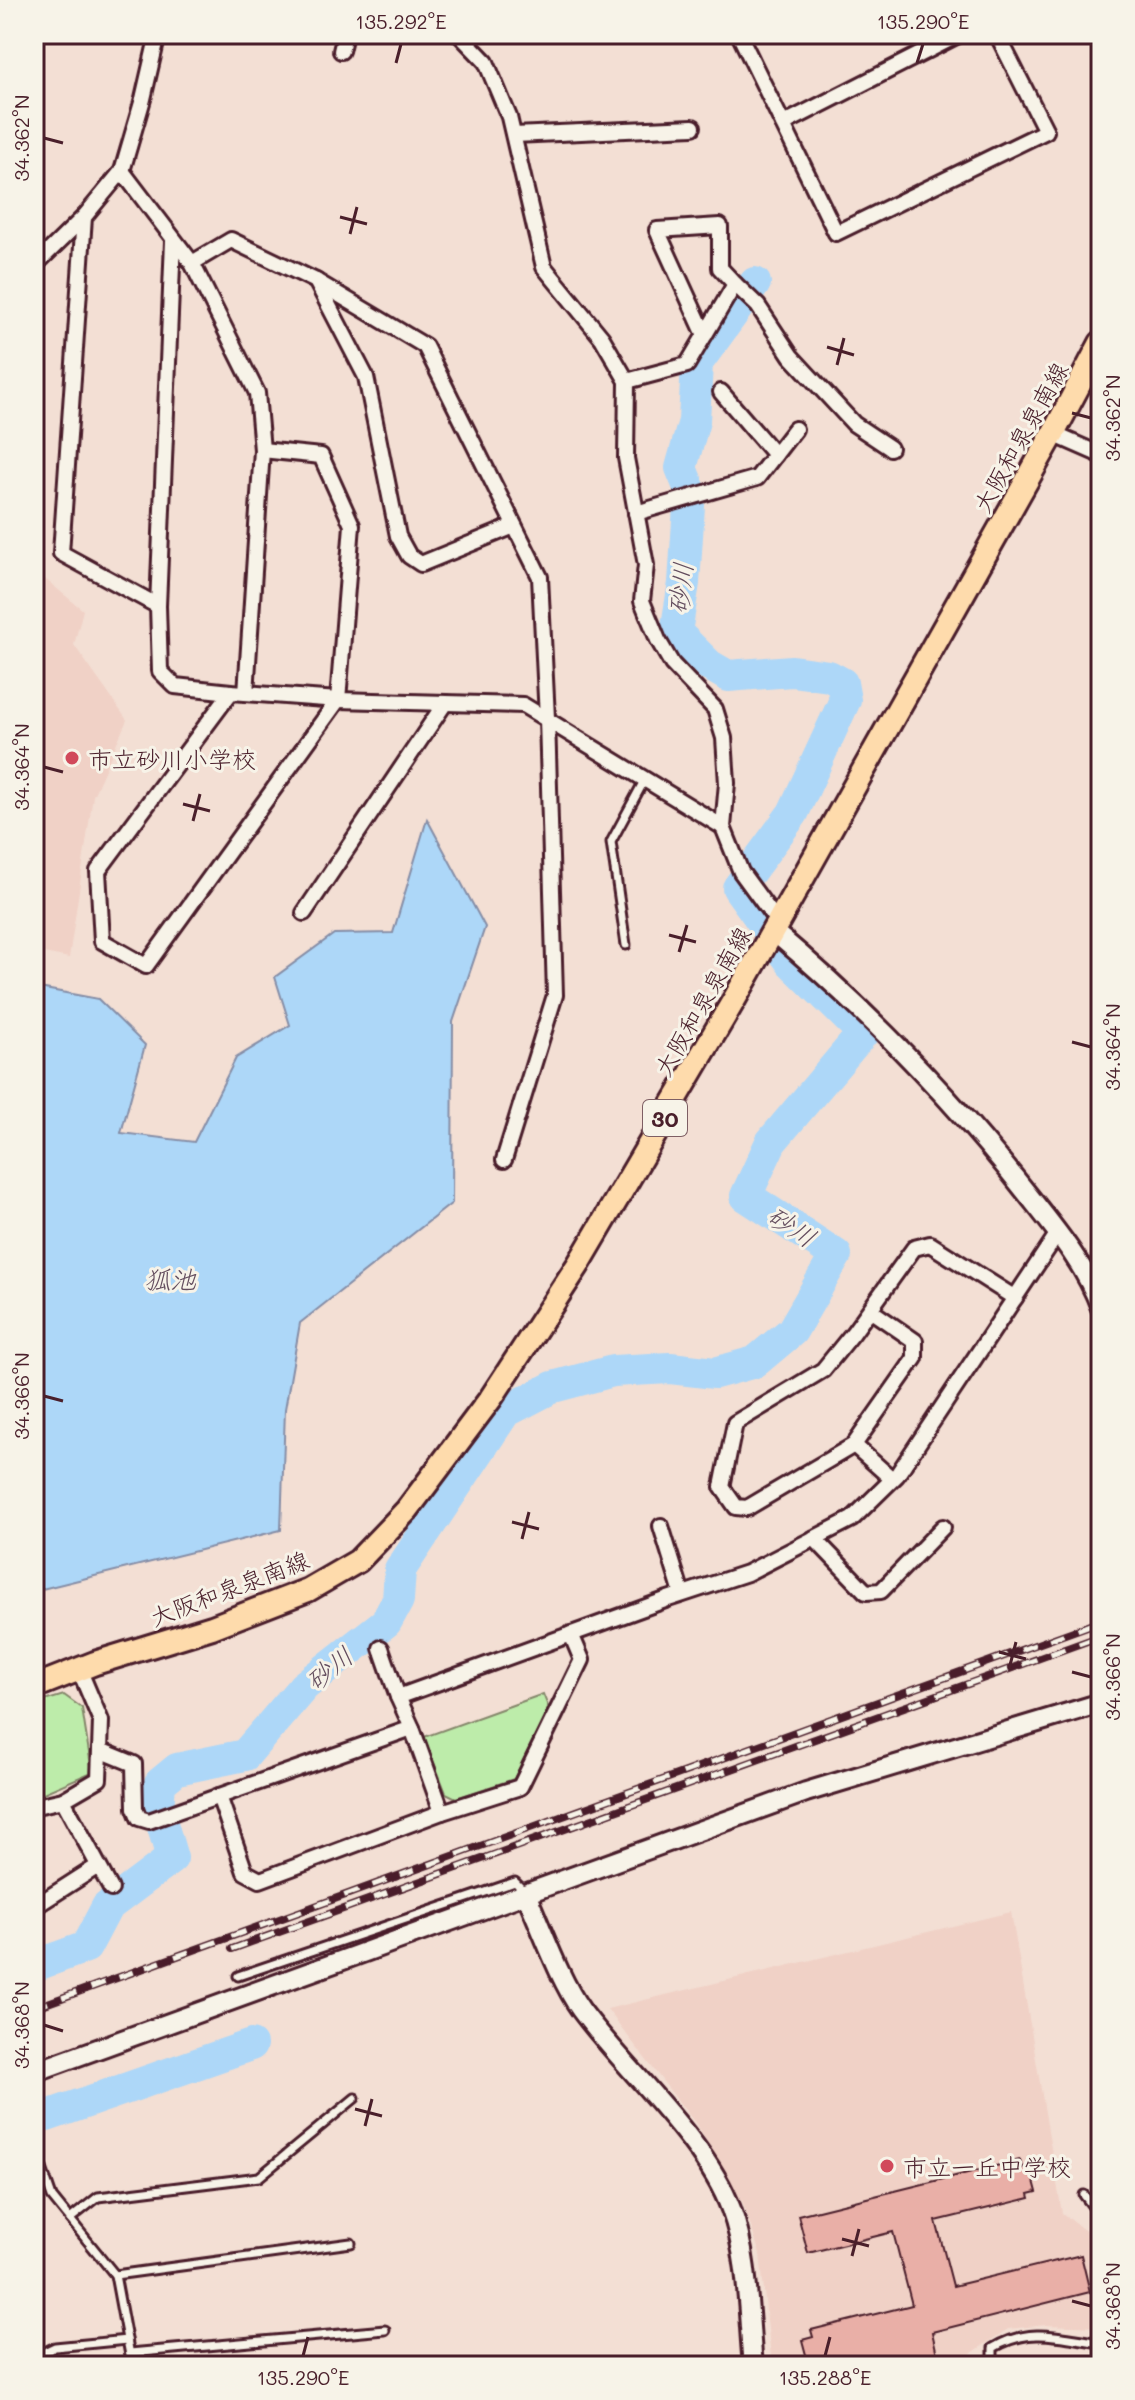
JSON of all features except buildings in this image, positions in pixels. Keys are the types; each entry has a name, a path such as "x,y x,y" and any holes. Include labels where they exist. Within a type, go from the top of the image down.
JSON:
{"main road":[{"name":"大阪和泉泉南線","path":"34,1687 79,1669 212,1627 308,1590 358,1561 407,1510 491,1398 578,1265 1053,434 1101,343"}],"street":[{"path":"34,266 84,217 122,171 158,34"},
{"path":"341,51 345,34"},
{"path":"459,34 486,62 514,135 544,267 602,338 627,381 626,458 646,565 642,601 672,664 715,709 724,738 727,783 723,827 741,872 774,925 885,1030 991,1147 1058,1233 1101,1308"},
{"path":"783,124 960,34"},
{"path":"742,35 836,233 1046,131 997,34"},
{"path":"514,135 693,127"},
{"path":"122,171 192,263 257,393 262,450 238,693 98,871 102,941 146,966 338,700 352,525 321,456 262,450"},
{"path":"84,217 61,553 158,606"},
{"path":"705,335 657,230 720,226 720,268 758,306 791,356 854,424 890,448"},
{"path":"192,263 231,240 316,281 425,346 540,577 555,995 504,1160"},
{"path":"173,241 158,606 160,671 175,686 238,693 338,700 523,705 723,827"},
{"path":"316,281 366,377 398,536 409,556 421,564 514,526"},
{"path":"627,381 687,365 735,284"},
{"path":"721,392 775,455"},
{"path":"636,513 757,478 795,429"},
{"path":"1053,434 1101,455"},
{"path":"304,913 445,703"},
{"path":"398,1697 747,1573 852,1519 892,1479 1058,1233"},
{"path":"870,1310 915,1341 915,1358 854,1445 747,1508 736,1507 722,1487 735,1423 823,1370 914,1248 930,1244 1015,1298"},
{"path":"854,1445 892,1479"},
{"path":"661,1526 682,1594"},
{"path":"814,1538 866,1592 881,1591 943,1527"},
{"path":"219,1796 245,1872 260,1880 442,1812 520,1787 582,1660 571,1634"},
{"path":"381,1648 442,1812"},
{"path":"36,1806 63,1800 99,1779 101,1721 79,1669"},
{"path":"34,2072 806,1792 1101,1703"},
{"path":"100,1750 134,1764 135,1808 139,1818 149,1821 412,1728"},
{"path":"63,1800 111,1889"},
{"path":"34,1907 98,1866"},
{"path":"526,1894 578,2007 693,2144 716,2178 730,2207 739,2237 753,2366"}],"lane":[{"path":"626,945 611,842 644,781"},
{"path":"238,1976 515,1882 526,1894"},
{"path":"70,2219 98,2197 259,2177 355,2098"},
{"path":"34,2145 52,2197 115,2275 132,2366"},
{"path":"1084,2195 1101,2217"},
{"path":"115,2275 351,2243"},
{"path":"130,2353 385,2330"},
{"path":"999,2366 993,2359 993,2348 1013,2336 1038,2334 1101,2343"},
{"path":"34,2357 55,2347 127,2340"}],"shaded area":[{"name":"市立砂川小学校","path":"34,570 83,610 74,645 127,720 93,796 69,958 34,951"},
{"name":"市立一丘中学校","path":"1011,1912 1062,2213 1101,2243 1101,2327 1046,2325 1008,2329 952,2366 772,2366 760,2254 743,2203 699,2128 607,2009"}],"green space":[{"path":"543,1694 549,1709 514,1779 456,1798 446,1793 424,1737"},
{"path":"64,1695 82,1708 92,1772 34,1797 34,1704"}],"water":[{"name":"狐池","path":"427,819 485,927 453,1022 452,1203 300,1323 285,1409 281,1530 34,1591 34,987 98,999 145,1045 121,1133 194,1142 236,1058 290,1025 275,977 334,934 393,933"}],"waterway":[{"name":"砂川","path":"34,1966 86,1947 107,1907 172,1858 158,1810 160,1783 177,1769 245,1755 304,1686 386,1622 398,1600 400,1570 505,1412 553,1387 613,1371 670,1368 715,1373 755,1362 792,1331 836,1255 746,1196 771,1142 863,1033 791,962 738,888 793,813 845,700 842,683 829,676 792,671 728,676 709,665 676,632 684,583 690,490 681,468 694,421 697,363 755,283"},
{"name":"砂川","path":"47,2116 251,2045"}],"railway":[{"path":"34,2008 1101,1621"},
{"path":"232,1949 1101,1636"}],"place":[{"name":"市立砂川小学校","path":"72,758"},
{"name":"市立一丘中学校","path":"887,2166"}]}
